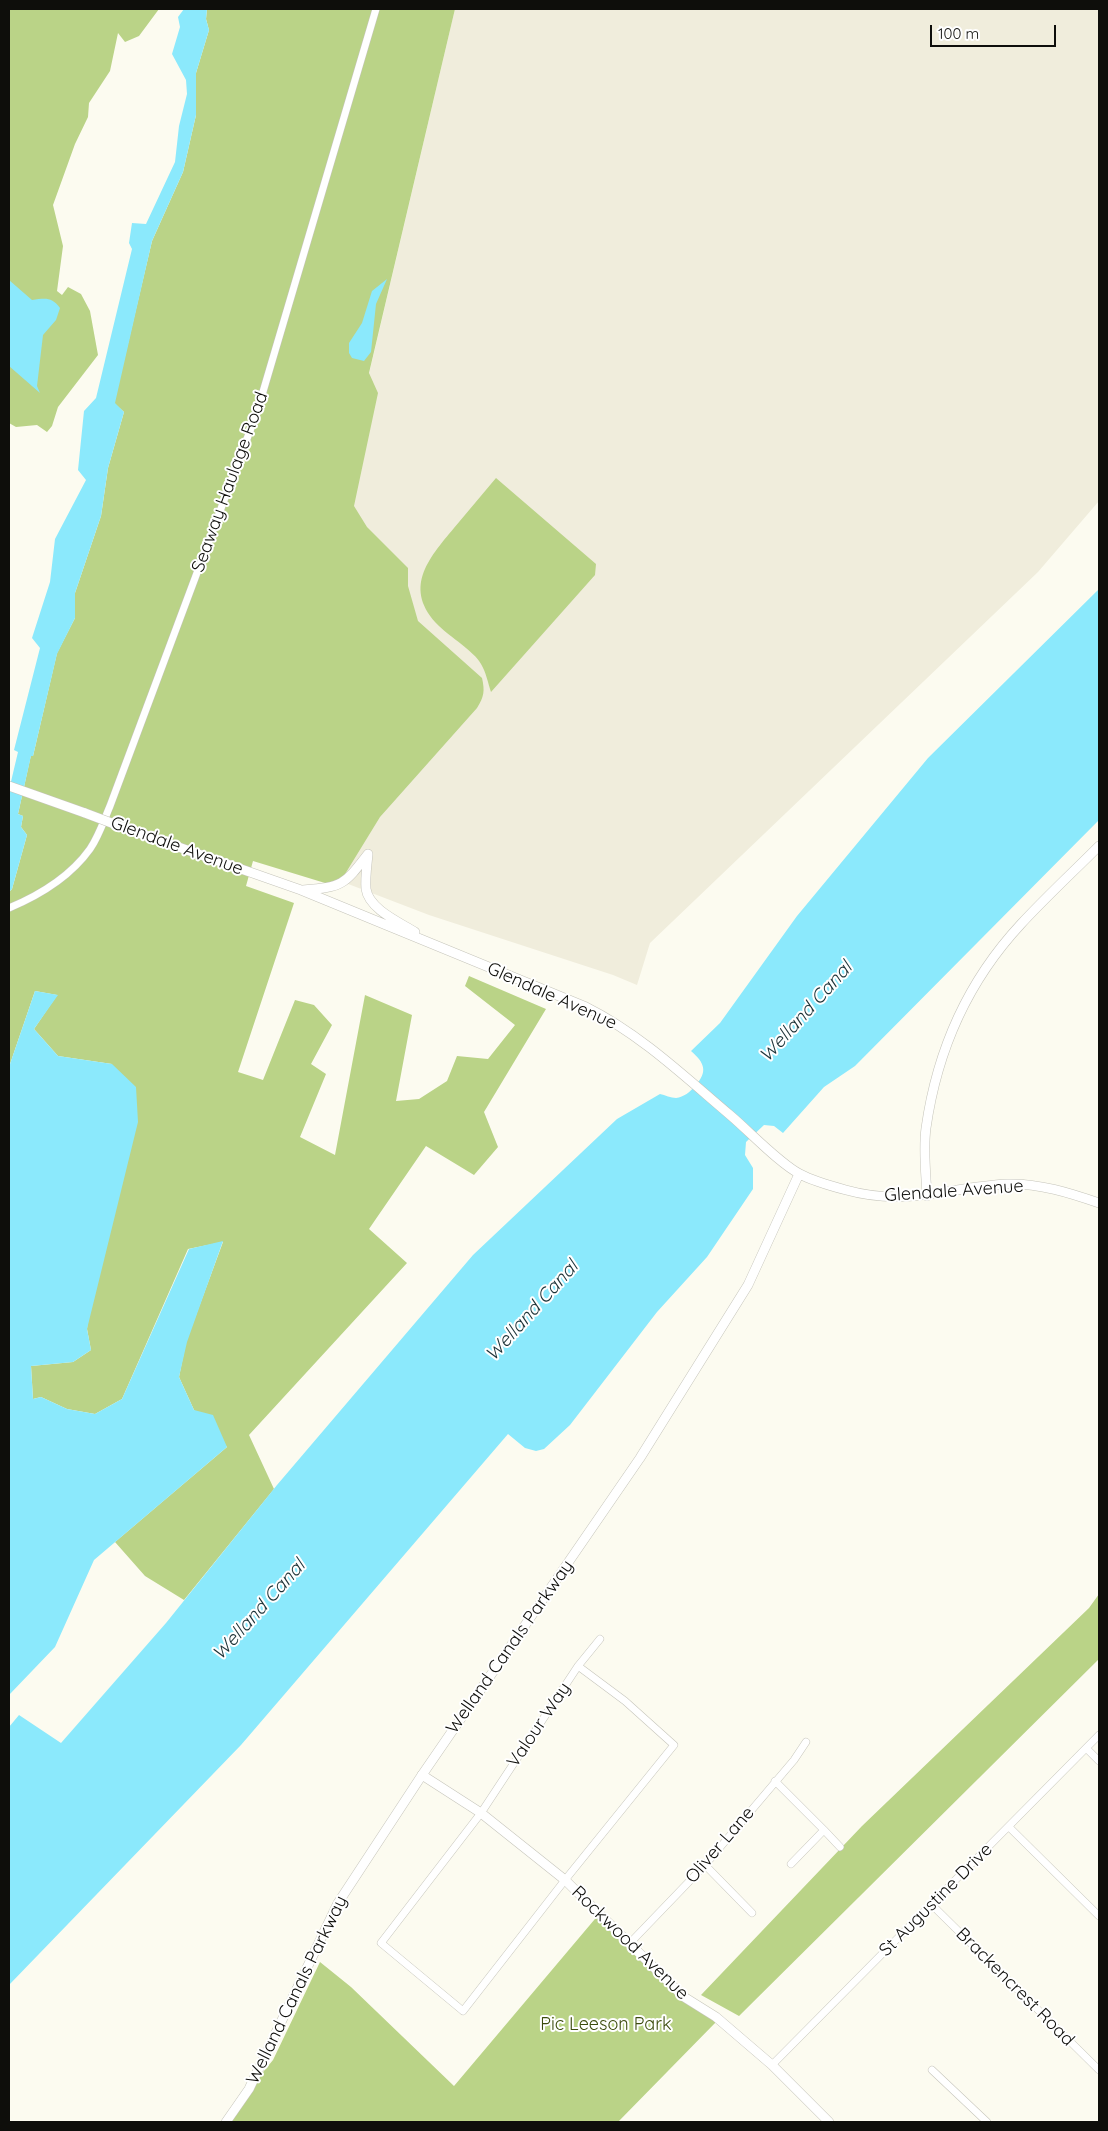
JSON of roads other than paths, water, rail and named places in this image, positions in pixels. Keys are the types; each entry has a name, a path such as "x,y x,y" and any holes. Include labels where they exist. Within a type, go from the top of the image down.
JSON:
{"main road":[{"name":"Glendale Avenue","path":"9,786 301,890 586,1007 615,1022 691,1082 799,1174 845,1190 892,1198 927,1196 1006,1184 1025,1184 1078,1196 1099,1204"},
{"path":"927,1196 926,1128 937,1070 967,998 993,959 1021,924 1099,846"},
{"path":"301,890 334,888 345,882 368,854 366,890 370,899 385,912 430,943"},
{"name":"Welland Canals Parkway","path":"226,2122 249,2089 338,1903 422,1775 640,1458 748,1286 799,1174"},
{"name":"Rockwood Avenue","path":"422,1775 481,1813 564,1880 684,1997 716,2017 772,2064 829,2122"}],"street":[{"name":"Seaway Haulage Road","path":"9,908 36,897 56,883 90,849 110,806 257,412 376,9"},
{"name":"Valour Way","path":"564,1880 463,2011 381,1943 481,1813 578,1666 600,1639"},
{"path":"564,1880 674,1745 625,1701 578,1666"},
{"name":"St Augustine Drive","path":"772,2064 1099,1735"},
{"name":"Oliver Lane","path":"630,1943 705,1865 776,1781 806,1742"},
{"path":"1086,1748 1099,1761"},
{"path":"776,1781 840,1846"},
{"path":"1009,1827 1099,1916"},
{"path":"792,1864 824,1830"},
{"path":"705,1865 752,1912"},
{"name":"Brackencrest Road","path":"931,1904 1099,2070"},
{"path":"932,2070 987,2122"}],"water":[{"path":"184,9 207,9 206,19 209,30 196,73 196,115 183,172 152,241 115,403 124,412 108,468 101,516 75,593 75,618 57,654 33,756 31,756 18,814 23,816 21,827 27,835 12,889 9,892 9,790 18,752 14,750 40,648 32,638 50,582 55,539 86,480 78,470 84,411 96,398 132,249 129,243 132,223 146,224 175,162 179,126 187,94 186,80 172,54 180,27 178,17"},
{"path":"387,279 376,304 371,352 364,361 352,358 349,353 349,343 362,323 372,291"},
{"path":"9,280 32,300 48,299 60,308 56,320 43,335 37,386 40,393 9,366"},
{"name":"Welland Canal","path":"1099,589 1099,820 855,1066 824,1087 783,1133 774,1126 764,1125 746,1142 745,1155 753,1168 753,1189 707,1257 657,1312 570,1425 544,1449 536,1451 525,1448 508,1434 241,1745 9,1985 9,1727 19,1715 61,1743 166,1623 277,1485 473,1255 617,1119 660,1094 676,1098 693,1088 702,1076 703,1068 691,1051 720,1023 797,916 928,758"},
{"path":"35,991 58,995 34,1029 58,1056 112,1064 136,1087 138,1122 87,1329 91,1350 73,1362 31,1366 33,1399 41,1397 67,1409 95,1414 122,1399 189,1249 223,1241 187,1342 179,1377 194,1410 213,1415 227,1447 94,1560 55,1647 9,1695 9,1067"}],"park label":[{"name":"Pic Leeson Park","path":"606,2025"}]}
